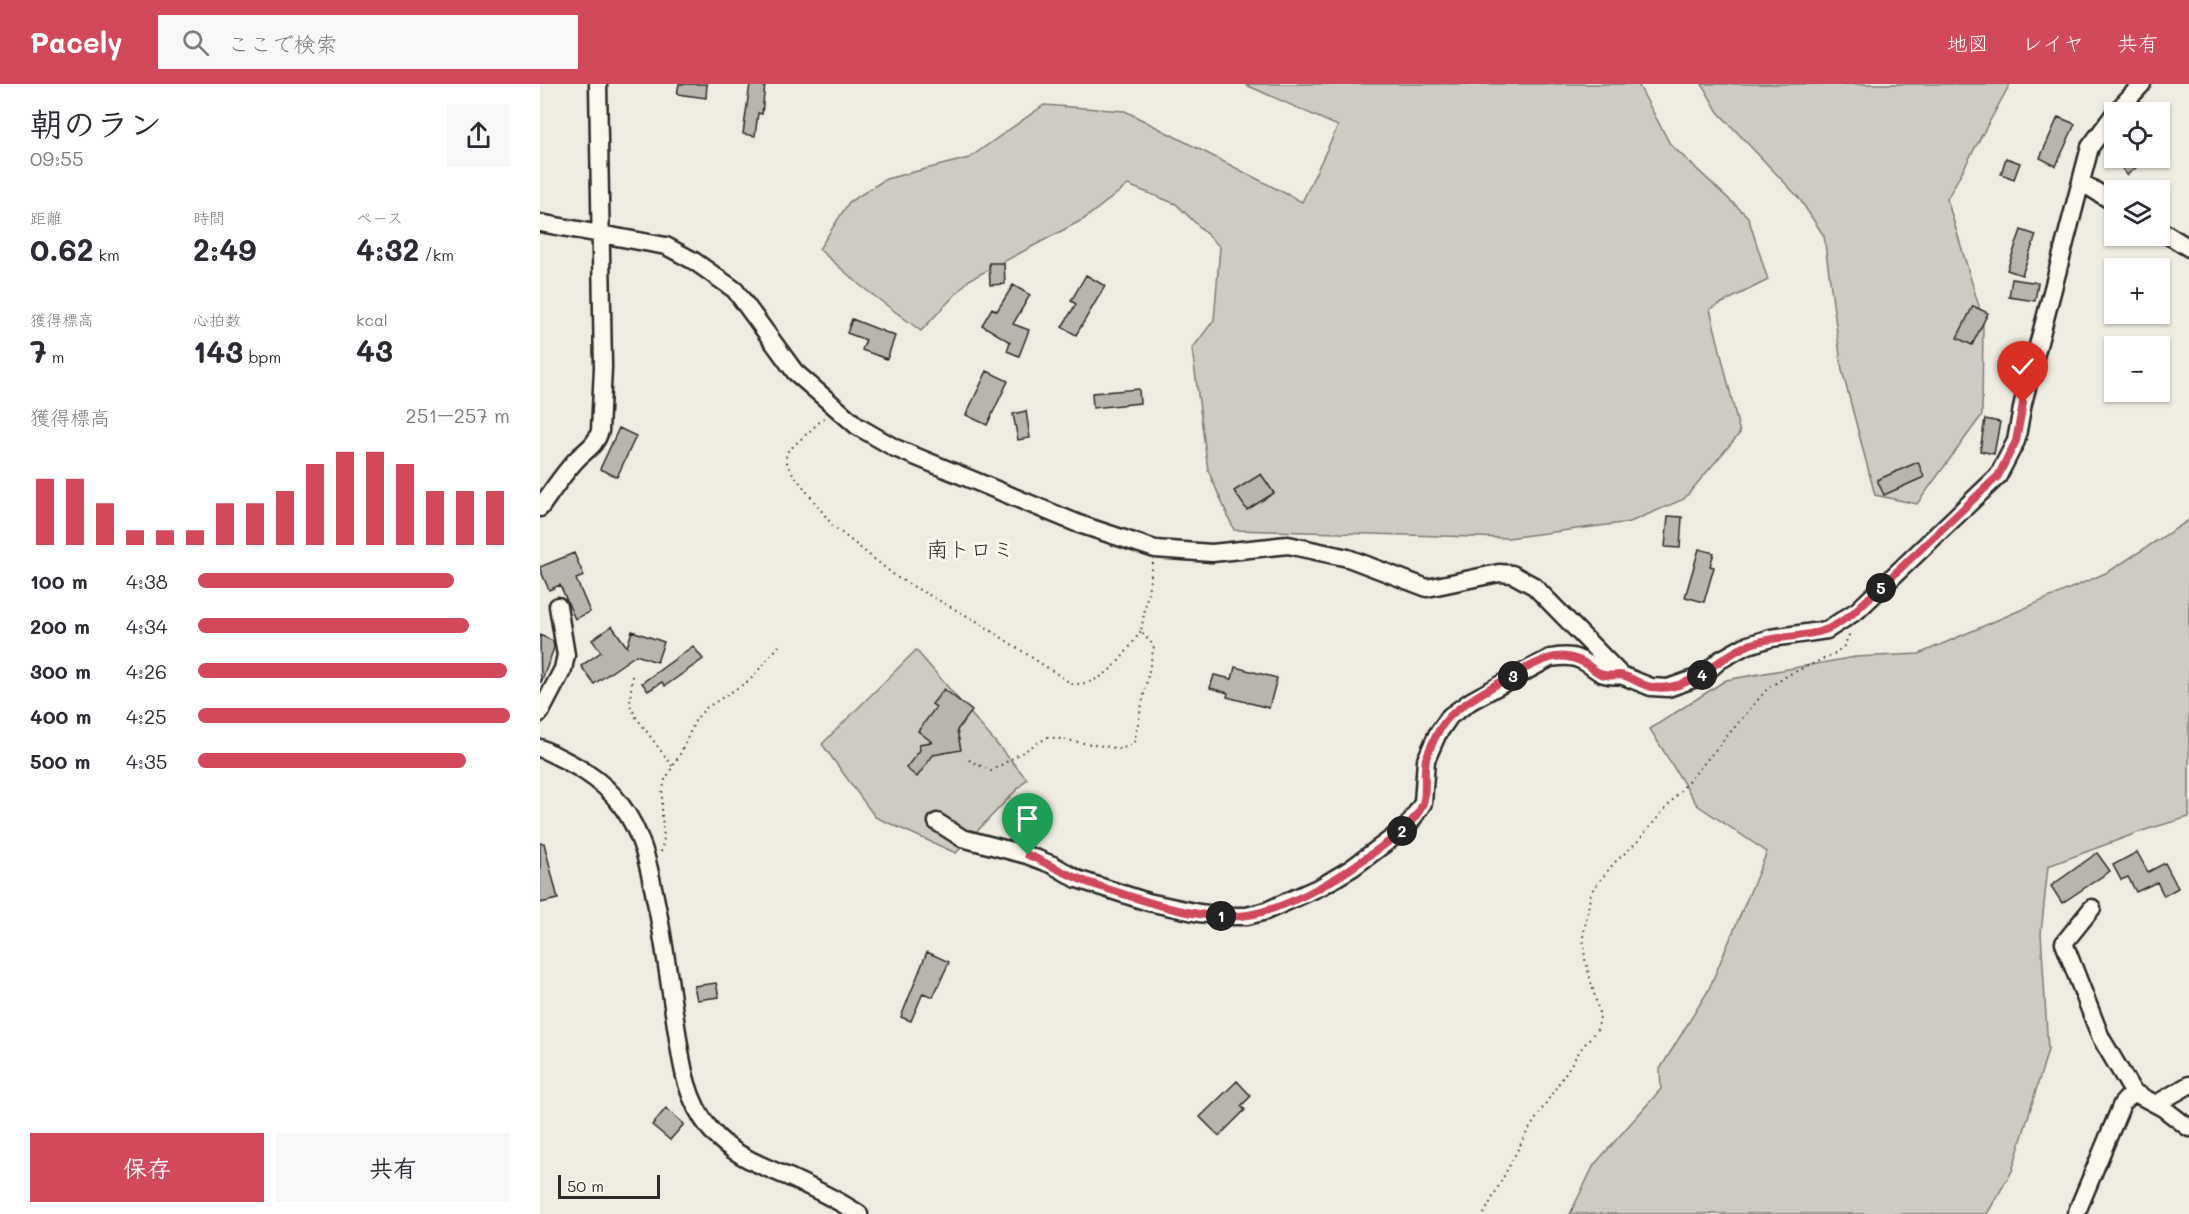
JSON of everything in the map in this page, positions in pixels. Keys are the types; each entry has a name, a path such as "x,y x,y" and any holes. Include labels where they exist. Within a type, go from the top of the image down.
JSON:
{"street":[{"path":"540,508 579,457 590,450 600,431 603,367 598,84"},
{"path":"2125,102 2142,84"},
{"path":"938,822 962,838 1028,855 1053,865 1077,879 1148,902 1199,913 1247,916 1266,911 1322,886 1352,868 1407,827 1423,803 1426,760 1437,735 1450,716 1471,701 1550,658 1564,656 1578,659 1602,675 1621,675 1651,687 1668,688 1702,676 1720,660 1745,646 1771,638 1798,636 1827,630 1851,615 1998,476 2016,441 2023,403 2091,147 2104,129"},
{"path":"2081,182 2104,196"},
{"path":"540,223 666,246 694,261 735,290 795,372 857,426 895,448 1079,524 1155,549 1212,553 1288,545 1347,558 1426,588 1499,573 1512,574 1534,586 1621,675"},
{"path":"2170,236 2189,248"},
{"path":"540,713 563,669 566,656 558,606"},
{"path":"540,748 571,762 597,780 620,803 636,827 649,864 688,1090 698,1113 712,1131 732,1150 759,1165 838,1200 859,1214"},
{"path":"2092,908 2064,944 2101,1038 2133,1092 2156,1104 2189,1128"},
{"path":"2156,1104 2189,1085"},
{"path":"2076,1214 2122,1104 2133,1092"}],"path":[{"path":"836,407 788,451 786,457 788,467 834,526 898,578 978,622 1072,684 1084,684 1104,676 1122,658 1141,631 1155,549"},
{"path":"1484,1214 1527,1134 1581,1049 1598,1028 1600,1016 1585,959 1583,937 1591,892 1614,863 1637,842 1768,688 1791,674 1834,654 1844,646 1852,627 1851,615"},
{"path":"969,760 991,771 1048,737 1121,748 1134,743 1154,646 1141,631"},
{"path":"649,864 659,855 664,838 662,793 665,780 696,719 706,708 750,680 779,646"},
{"path":"632,676 630,705 636,717 672,766"}],"shaded area":[{"path":"1244,84 1638,84 1670,144 1748,217 1768,280 1710,309 1740,433 1684,499 1630,522 1508,538 1234,530 1208,470 1192,349 1214,320 1220,247 1176,204 1128,185 1084,219 969,280 921,331 861,286 819,249 849,202 886,179 969,158 1044,105 1125,111 1302,202 1338,126"},
{"path":"1702,84 2010,84 1947,199 1983,320 1982,415 1917,504 1875,495 1842,370 1824,236 1799,198 1718,112"},
{"path":"2189,520 2189,817 2145,830 2048,866 2041,933 2048,1050 2012,1171 1987,1214 1570,1214 1594,1165 1661,1089 1660,1069 1708,991 1767,852 1697,805 1650,729 1726,680 1855,657 1919,654 2108,572"},
{"path":"916,650 1027,779 956,853 875,817 822,744"}],"building":[{"path":"679,84 707,84 706,98 677,94"},
{"path":"750,84 765,84 762,114 758,113 755,136 743,134"},
{"path":"2058,117 2075,124 2056,166 2040,158"},
{"path":"2006,158 2020,163 2014,179 2001,174"},
{"path":"2122,168 2136,168 2127,175"},
{"path":"2021,230 2036,235 2022,275 2007,270"},
{"path":"989,263 1004,263 1005,284 990,285"},
{"path":"1086,275 1105,286 1076,335 1062,327 1076,304 1071,301"},
{"path":"2012,279 2038,283 2035,301 2009,297"},
{"path":"1013,285 1030,295 1013,324 1029,330 1019,356 1007,351 1010,342 982,325 992,308 997,311"},
{"path":"1973,306 1988,313 1972,345 1957,338"},
{"path":"852,319 895,336 887,359 862,350 866,340 847,333"},
{"path":"987,371 1008,381 987,425 966,415"},
{"path":"1139,389 1140,403 1093,408 1092,393"},
{"path":"1026,411 1030,438 1018,440 1013,414"},
{"path":"1985,419 2000,422 1994,454 1980,451"},
{"path":"619,428 636,436 617,477 600,469"},
{"path":"1918,462 1924,477 1884,495 1877,480"},
{"path":"1261,474 1274,493 1247,510 1234,491"},
{"path":"1668,516 1682,517 1680,548 1665,547"},
{"path":"1699,549 1714,553 1710,566 1714,567 1704,602 1685,597"},
{"path":"574,553 584,576 576,579 590,612 575,619 560,585 549,590 540,569 540,567"},
{"path":"612,626 627,647 632,631 664,642 657,662 636,655 594,684 581,666 601,652 592,640"},
{"path":"540,635 553,641 554,648 541,683"},
{"path":"693,646 703,659 665,686 662,682 648,691 642,683"},
{"path":"1235,667 1277,678 1269,708 1227,697 1228,693 1210,688 1214,675 1232,679"},
{"path":"944,689 972,711 957,730 961,750 933,755 917,777 906,768 920,750 919,744 932,742 918,731 936,707 932,704"},
{"path":"540,843 544,843 558,899 540,903"},
{"path":"2137,852 2148,872 2165,863 2178,888 2164,896 2157,882 2136,892 2128,877 2121,880 2113,865"},
{"path":"2097,853 2110,871 2062,903 2051,886"},
{"path":"927,952 949,962 933,997 923,993 911,1021 901,1017"},
{"path":"716,983 719,997 697,1000 694,986"},
{"path":"1237,1081 1251,1096 1241,1106 1245,1110 1219,1136 1200,1117"},
{"path":"666,1108 684,1124 670,1140 652,1125"}],"district":[{"name":"南トロミ","path":"970,549"}],"route":[{"path":"1028,855 1053,865 1077,879 1148,902 1199,913 1247,916 1293,900 1352,868 1407,827 1423,803 1426,760 1437,735 1450,716 1536,663 1564,656 1578,659 1602,675 1621,675 1651,687 1668,688 1702,676 1720,660 1745,646 1771,638 1798,636 1827,630 1851,615 1998,476 2016,441 2023,403"}]}
